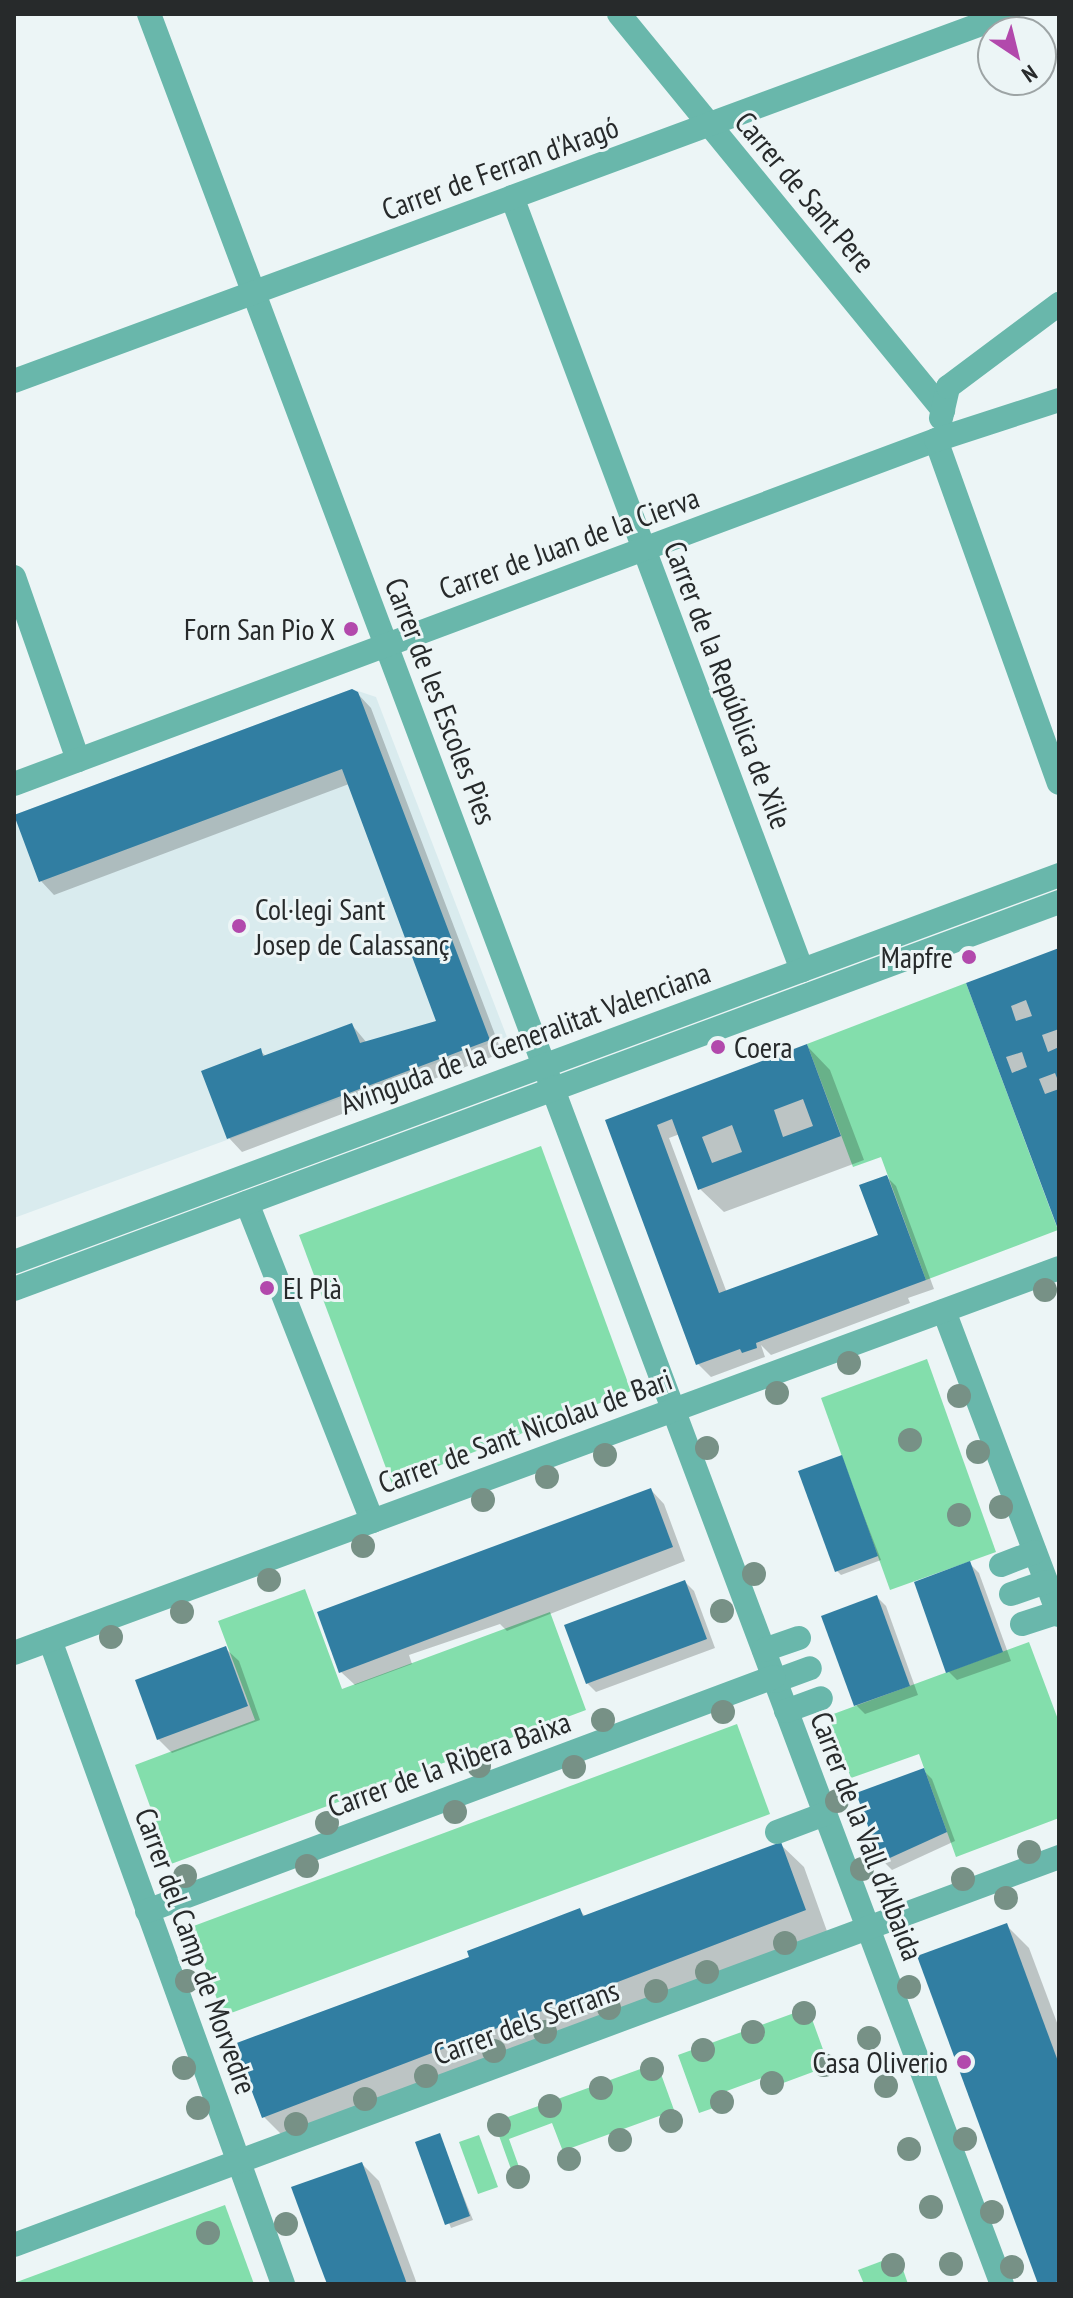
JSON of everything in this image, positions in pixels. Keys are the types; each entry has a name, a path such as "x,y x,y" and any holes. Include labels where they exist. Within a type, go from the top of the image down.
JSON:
{"street":[{"name":"Carrer de les Escoles Pies","path":"149,14 673,1411"},
{"name":"Carrer de Sant Pere","path":"619,14 943,410"},
{"name":"Carrer de Ferran d'Aragó","path":"14,381 1008,14"},
{"name":"Carrer de la República de Xile","path":"512,197 802,970"},
{"path":"1059,304 948,387 936,440 1059,783"},
{"name":"Carrer de Juan de la Cierva","path":"14,784 936,440 1059,400"},
{"path":"14,577 78,760"},
{"name":"Avinguda de la Generalitat Valenciana","path":"14,1262 1059,875"},
{"name":"Avinguda de la Generalitat Valenciana","path":"14,1289 1059,902"},
{"path":"247,1203 372,1521"},
{"name":"Carrer de Sant Nicolau de Bari","path":"14,1653 1059,1268"},
{"path":"944,1311 1058,1614 1022,1624"},
{"name":"Carrer de la Vall d'Albaida","path":"673,1411 1002,2284"},
{"path":"1001,1565 1035,1552"},
{"path":"1011,1594 1046,1582"},
{"path":"764,1650 799,1638"},
{"name":"Carrer del Camp de Morvedre","path":"50,1640 283,2284"},
{"name":"Carrer de la Ribera Baixa","path":"147,1911 810,1668"},
{"path":"786,1711 821,1698"},
{"path":"777,1832 825,1814"},
{"name":"Carrer dels Serrans","path":"14,2245 1059,1857"}],"shaded area":[{"name":"Col·legi Sant Josep de Calassanç","path":"352,689 376,697 507,1037 14,1218 14,815"}],"green space":[{"path":"966,983 1058,1230 926,1280 881,1157 853,1167 807,1044"},
{"path":"541,1146 631,1391 392,1484 299,1235"},
{"path":"927,1359 996,1552 890,1590 821,1398"},
{"path":"305,1589 342,1689 550,1612 586,1710 171,1864 135,1765 255,1720 218,1621"},
{"path":"1029,1642 1059,1722 1059,1818 956,1857 919,1754 851,1778 828,1716"},
{"path":"737,1724 770,1814 223,2016 191,1927"},
{"path":"808,2008 829,2066 767,2089 762,2078 724,2092 728,2103 699,2113 678,2055"},
{"path":"657,2063 678,2121 666,2125 662,2115 571,2148 574,2159 567,2162 552,2123 509,2139 523,2178 515,2180 494,2122"},
{"path":"479,2135 498,2187 478,2194 459,2142"},
{"path":"225,2205 254,2284 14,2284 14,2283"},
{"path":"898,2255 908,2284 864,2284 858,2270"}],"building":[{"path":"352,689 358,692 490,1040 227,1139 201,1071 261,1048 263,1056 352,1023 360,1043 436,1021 342,769 39,882 14,815"},
{"path":"1059,948 1059,1029 1042,1035 1048,1052 1059,1047 1059,1083 1055,1073 1039,1079 1045,1094 1059,1089 1059,1232 966,983","holes":["1026,1000 1032,1016 1016,1021 1011,1006","1022,1052 1027,1067 1012,1073 1006,1057"]},
{"path":"807,1044 841,1136 698,1190 672,1119 657,1125 719,1293 878,1235 859,1185 887,1175 926,1280 756,1343 757,1348 742,1353 740,1349 696,1365 605,1120","holes":["803,1099 813,1126 783,1137 774,1110","732,1125 742,1152 712,1163 702,1137"]},
{"path":"842,1455 878,1556 835,1572 798,1471"},
{"path":"651,1488 673,1547 339,1673 317,1612"},
{"path":"970,1561 1003,1652 946,1673 914,1582"},
{"path":"685,1580 707,1639 586,1684 564,1625"},
{"path":"877,1595 910,1686 854,1706 821,1616"},
{"path":"226,1646 248,1706 157,1740 135,1680"},
{"path":"924,1768 947,1832 881,1862 856,1793"},
{"path":"781,1842 806,1910 262,2118 234,2044 469,1957 467,1951 580,1908 583,1916"},
{"path":"1007,1923 1059,2064 1059,2281 1050,2284 1038,2284 917,1956"},
{"path":"440,2133 470,2216 445,2225 415,2142"},
{"path":"362,2162 407,2284 327,2284 319,2263 291,2187"}],"place":[{"name":"Forn San Pio X","path":"351,629"},
{"name":"Col·legi Sant Josep de Calassanç","path":"239,926"},
{"name":"Mapfre","path":"969,957"},
{"name":"Coera","path":"718,1047"},
{"name":"El Plà","path":"267,1288"},
{"name":"Casa Oliverio","path":"964,2062"}]}
